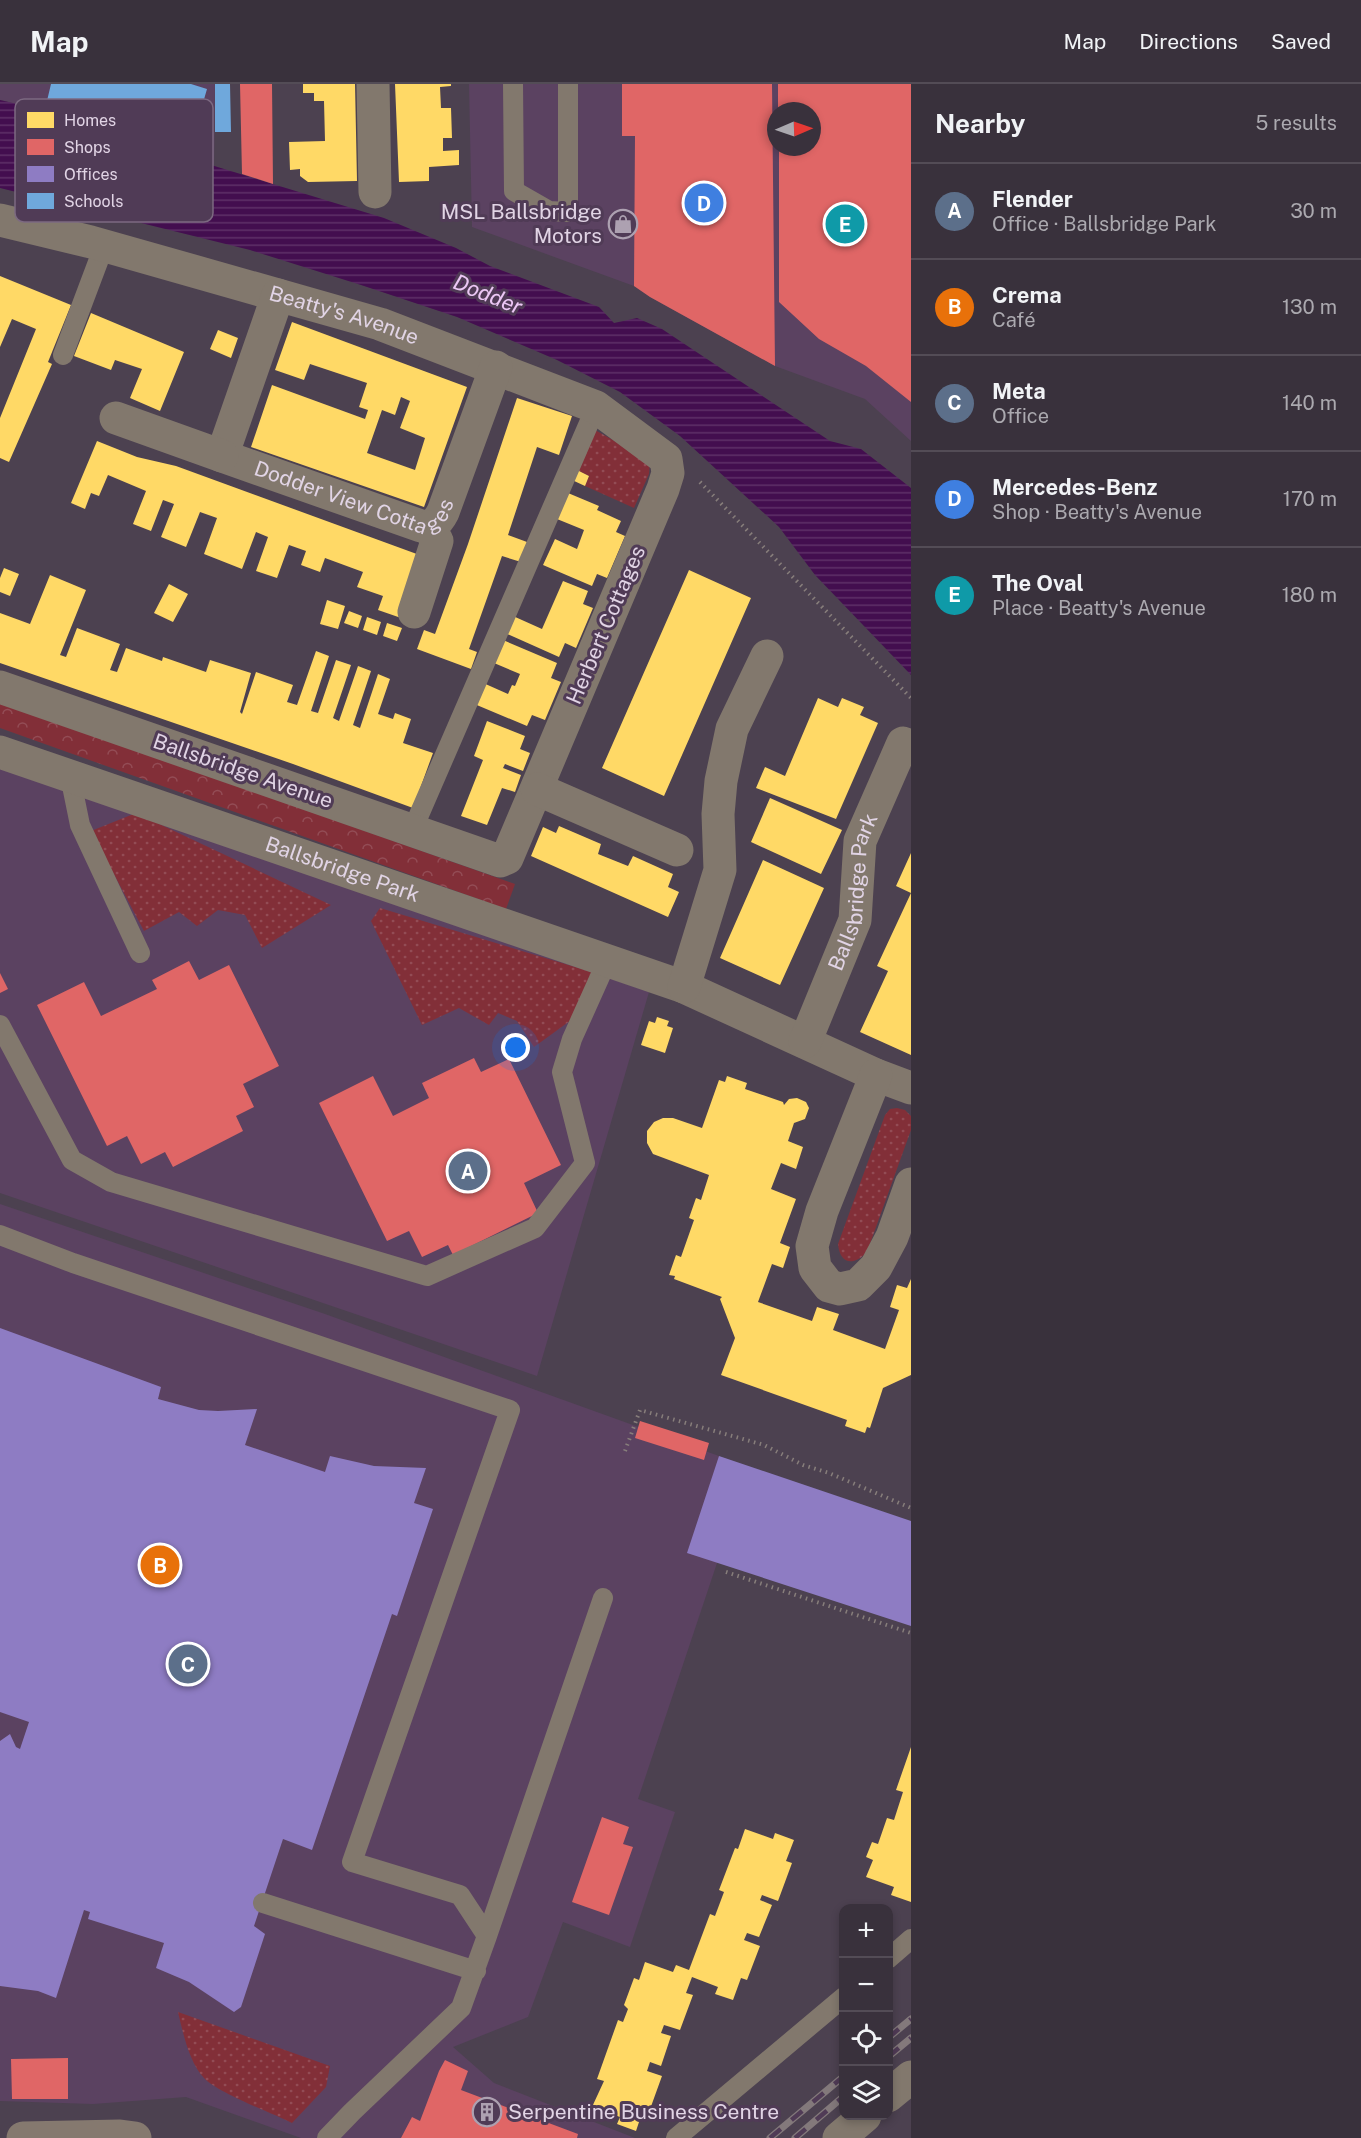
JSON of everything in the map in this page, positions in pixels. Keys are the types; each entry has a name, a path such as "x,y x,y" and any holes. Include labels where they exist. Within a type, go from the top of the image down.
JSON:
{"street":[{"path":"373,84 375,192"},
{"name":"Beatty's Avenue","path":"0,220 104,246 380,324 596,407 666,459"},
{"name":"Dodder View Cottages","path":"222,456 278,295"},
{"name":"Dodder View Cottages","path":"116,418 429,527 439,520 444,512 495,367"},
{"name":"Herbert Cottages","path":"485,856 500,861 507,858 663,489 668,473 666,459"},
{"path":"414,612 437,541 429,527"},
{"path":"684,987 720,870 718,814 721,781 732,729 767,656"},
{"name":"Ballsbridge Avenue","path":"0,687 485,856"},
{"name":"Ballsbridge Park","path":"805,1041 855,920 860,841 903,743"},
{"name":"Ballsbridge Park","path":"0,752 684,987 876,1075 911,1088"},
{"path":"537,789 677,850"},
{"path":"876,1075 822,1210 812,1246 815,1268 829,1286 840,1289 858,1285 876,1267 892,1237 911,1184"},
{"path":"893,2092 911,2077"},
{"path":"839,2138 859,2120"},
{"path":"23,2138 120,2136 135,2138"}],"lane":[{"path":"513,84 514,191 549,212 568,212 568,84"},
{"path":"63,355 104,246"},
{"path":"412,831 596,407"},
{"path":"70,776 80,825 140,953"},
{"path":"0,1025 72,1160 111,1182 427,1276 535,1228 585,1163 562,1072 572,1039 607,961"},
{"path":"0,1235 73,1263 510,1410 352,1862 460,1895 487,1936"},
{"path":"327,2138 461,2008 476,1971 603,1598"},
{"path":"263,1903 476,1971"},
{"path":"889,1958 911,1939"},
{"path":"676,2138 839,2000"}],"path":[{"path":"666,459 692,474 911,698"},
{"path":"625,1451 640,1410 764,1444 803,1465 829,1473 911,1508"},
{"path":"726,1572 911,1632"}],"shaded area":[{"path":"0,84 215,84 214,166 213,99 15,99 15,104 0,100"},
{"name":"MSL Ballsbridge Motors","path":"469,84 911,84 911,441 865,399 775,366 634,286 472,227"},
{"path":"0,765 649,992 537,1376 0,1193"},
{"path":"0,1204 325,1314 719,1456 717,1563 638,1799 675,1812 630,1947 563,1922 528,2017 453,2047 494,2083 635,2138 301,2138 186,2097 93,2104 0,2101"}],"green space":[{"path":"595,430 650,461 649,474 634,508 585,486 589,476 577,470"},
{"path":"0,702 515,884 506,909 0,728"},
{"path":"136,813 331,905 262,948 245,915 218,910 197,926 179,912 144,931 91,831"},
{"path":"380,908 595,973 585,1010 534,1047 517,1021 498,1013 489,1025 459,1008 422,1025 371,921"},
{"path":"890,1109 905,1110 911,1116 911,1130 867,1252 857,1260 848,1261 839,1251 838,1244 885,1115"},
{"path":"178,2012 330,2066 326,2087 292,2123 233,2096 211,2084 194,2064"}],"water":[{"path":"0,100 15,103 15,192 0,188"},
{"name":"Dodder","path":"213,166 384,218 456,248 490,266 599,307 614,323 637,318 662,329 830,441 861,449 911,488 911,675 815,575 779,527 680,436 620,392 557,360 457,317 250,250 137,222 213,222"}],"building: Homes":[{"path":"303,84 355,84 357,181 308,182 300,176 300,169 290,170 289,142 325,141 324,101 314,101 314,93 303,93"},
{"path":"395,84 451,84 451,86 440,87 441,108 451,108 452,138 443,138 443,151 459,150 459,165 429,167 429,181 399,182"},
{"path":"0,276 71,305 48,362 52,364 9,462 0,458 0,418 36,329 12,319 0,347"},
{"path":"91,313 184,352 160,411 130,398 142,369 115,360 111,370 74,356"},
{"path":"292,322 467,387 424,507 251,447 272,385 365,419 368,410 359,407 367,383 310,364 304,380 275,370","holes":["401,397 410,401 400,428 425,438 415,470 367,453 382,410 395,415"]},
{"path":"218,330 238,338 231,358 210,349"},
{"path":"517,398 572,416 559,455 537,447 508,535 527,542 521,562 502,556 469,649 477,652 471,669 417,649 424,630 435,634"},
{"path":"97,441 137,457 176,466 425,557 404,619 378,610 383,596 357,587 363,572 325,558 320,572 301,565 306,551 289,545 277,578 256,571 268,537 256,532 242,569 204,554 217,518 200,512 186,547 161,537 174,504 163,500 151,531 133,524 146,491 108,475 99,496 91,493 85,509 71,503"},
{"path":"577,470 589,476 585,486 572,480"},
{"path":"568,493 599,506 597,510 621,521 616,532 625,536 607,578 597,574 592,586 543,565 555,539 577,549 584,530 557,519"},
{"path":"4,568 19,574 10,596 0,592 0,578"},
{"path":"689,570 751,598 664,796 602,768"},
{"path":"50,575 86,590 60,655 66,657 77,628 120,644 110,670 117,672 126,648 162,661 163,657 206,672 210,660 251,673 240,712 242,714 256,672 293,685 287,702 297,705 316,651 329,656 311,711 318,713 336,660 351,665 333,718 339,721 358,666 371,671 353,725 360,728 378,674 390,679 378,714 393,719 395,713 411,719 403,743 433,753 413,808 0,663 0,613 30,624"},
{"path":"563,581 588,591 583,604 593,608 576,648 565,643 559,657 505,633 513,616 542,629"},
{"path":"169,584 188,594 173,622 154,613"},
{"path":"327,600 345,606 338,629 320,624"},
{"path":"349,611 362,616 358,628 344,623"},
{"path":"367,617 381,622 377,635 363,630"},
{"path":"387,623 402,628 397,641 383,636"},
{"path":"503,640 557,663 551,678 561,682 545,720 532,715 527,726 472,703 481,682 508,694 512,685 515,686 520,674 494,663"},
{"path":"818,698 838,707 842,698 864,707 860,715 878,723 836,819 756,788 765,767 785,776"},
{"path":"487,721 525,736 520,749 530,753 523,771 505,764 503,768 521,775 515,792 502,788 487,825 461,816 483,760 474,756"},
{"path":"770,798 842,830 821,874 751,842"},
{"path":"559,826 601,844 598,854 628,866 633,856 673,874 668,887 679,892 668,917 531,856 543,827 556,833"},
{"path":"911,853 911,893 896,886"},
{"path":"763,860 824,888 780,985 720,958"},
{"path":"911,893 911,1055 860,1032 888,971 877,966"},
{"path":"657,1017 669,1021 667,1026 673,1028 665,1053 641,1045 649,1021 655,1023"},
{"path":"727,1076 747,1083 745,1089 783,1102 784,1105 789,1099 797,1098 806,1102 809,1108 805,1119 794,1123 788,1141 803,1147 796,1169 781,1163 771,1189 796,1199 780,1243 790,1247 783,1268 772,1264 758,1302 812,1321 817,1307 839,1314 833,1330 885,1349 899,1310 890,1307 897,1285 907,1288 911,1279 911,1375 883,1388 870,1428 867,1427 865,1433 845,1426 847,1420 721,1375 735,1338 720,1299 722,1297 669,1275 676,1255 681,1257 694,1220 689,1218 696,1198 701,1200 709,1175 653,1154 647,1143 647,1131 654,1122 663,1118 673,1118 702,1128 719,1080 725,1082"},
{"path":"911,1747 911,1902 891,1895 894,1887 866,1877 873,1860 866,1857 872,1842 878,1844 887,1818 894,1820 903,1792 896,1790"},
{"path":"745,1829 773,1839 775,1833 794,1840 786,1861 792,1863 778,1901 762,1895 760,1900 772,1905 759,1937 747,1933 744,1940 760,1946 747,1980 741,1978 733,2000 715,1994 718,1987 692,1977 686,1993 693,1995 680,2030 664,2025 661,2033 671,2036 661,2066 650,2062 647,2071 662,2076 649,2112 643,2110 636,2131 617,2124 620,2117 592,2107 604,2081 597,2079 618,2020 623,2022 628,2009 624,2005 634,1978 639,1980 645,1962 673,1972 676,1965 689,1970 710,1914 715,1916 724,1892 719,1890"}],"building: Shops":[{"path":"240,84 272,84 273,184 242,174"},
{"path":"622,84 772,84 772,102 767,102 767,156 773,156 775,366 634,286 635,136 622,136"},
{"path":"778,84 911,84 911,402 866,366 819,339 779,302 779,156 821,156 821,102 778,102"},
{"path":"189,961 199,980 229,965 279,1066 243,1084 254,1107 236,1116 243,1131 173,1167 165,1152 141,1164 127,1136 107,1146 37,1005 84,982 101,1016 157,989 152,980"},
{"path":"0,973 8,989 0,993"},
{"path":"474,1058 481,1072 509,1059 561,1165 524,1183 538,1213 453,1255 448,1245 422,1257 409,1231 387,1241 319,1103 373,1076 393,1116 429,1098 422,1083"},
{"path":"640,1421 709,1443 704,1460 635,1438"},
{"path":"602,1817 629,1827 623,1844 633,1847 609,1915 572,1902"},
{"path":"68,2058 68,2099 12,2099 11,2059"},
{"path":"445,2060 468,2071 461,2090 578,2134 577,2138 401,2138 412,2117 420,2121"}],"building: Offices":[{"path":"0,1328 161,1387 158,1399 199,1410 257,1409 245,1445 325,1472 330,1456 374,1466 426,1468 414,1503 433,1509 397,1616 392,1614 312,1850 283,1839 254,1926 265,1934 241,2007 234,2012 189,1982 156,1968 164,1943 88,1919 90,1912 84,1910 56,1998 38,1991 0,1986 0,1741 10,1734 16,1747 20,1749 29,1722 0,1712"},
{"path":"719,1456 911,1521 911,1626 687,1553"}],"building: Schools":[{"path":"51,84 191,84 207,89 204,99 47,99"},
{"path":"215,84 230,84 231,132 215,132"}],"railway":[{"path":"893,2034 911,2019"},
{"path":"893,2053 911,2038"},
{"path":"770,2138 839,2080"},
{"path":"795,2138 839,2100"}],"place":[{"name":"Mercedes-Benz","path":"704,203"},
{"name":"MSL Ballsbridge Motors","path":"623,224"},
{"name":"The Oval","path":"845,224"},
{"name":"Flender","path":"468,1171"},
{"name":"Crema","path":"160,1565"},
{"name":"Meta","path":"188,1664"},
{"name":"Serpentine Business Centre","path":"487,2112"}]}
